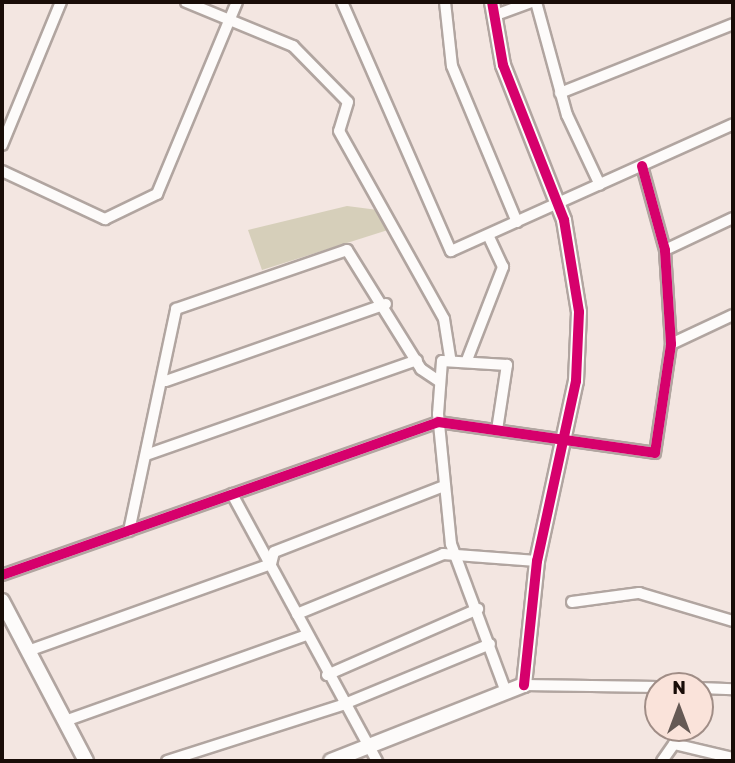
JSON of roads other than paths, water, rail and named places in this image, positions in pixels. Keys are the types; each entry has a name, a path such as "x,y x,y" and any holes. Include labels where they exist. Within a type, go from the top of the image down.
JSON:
{"street":[{"path":"2,145 61,2"},
{"path":"186,2 293,46 348,102 339,131 444,319 450,358"},
{"path":"2,171 104,219 157,194 237,2"},
{"path":"342,2 451,251 733,124"},
{"path":"445,2 452,66 517,222"},
{"path":"524,685 537,561 576,381 579,313 557,202 503,65 492,9 533,2 560,93 600,185"},
{"path":"560,93 733,24"},
{"path":"2,575 438,422 656,453 671,344 665,250 642,166"},
{"path":"665,250 733,219"},
{"path":"467,360 503,267 488,235"},
{"path":"129,531 166,381 176,309 347,250 386,304 417,360 440,382"},
{"path":"166,381 386,304"},
{"path":"671,344 733,315"},
{"path":"497,430 506,365 450,358 442,361 438,422 454,554 478,609 505,689"},
{"path":"146,455 417,360"},
{"path":"271,564 274,552 444,486"},
{"path":"232,494 271,564 342,705 377,761"},
{"path":"297,614 454,554 537,561"},
{"path":"28,650 271,564"},
{"path":"572,602 639,593 733,621"},
{"path":"2,601 86,761"},
{"path":"327,675 478,609"},
{"path":"65,721 306,635"},
{"path":"167,761 342,705 490,644"},
{"path":"331,761 505,689 524,685 644,687"},
{"path":"714,688 733,689"},
{"path":"662,761 674,744 733,758"}]}
